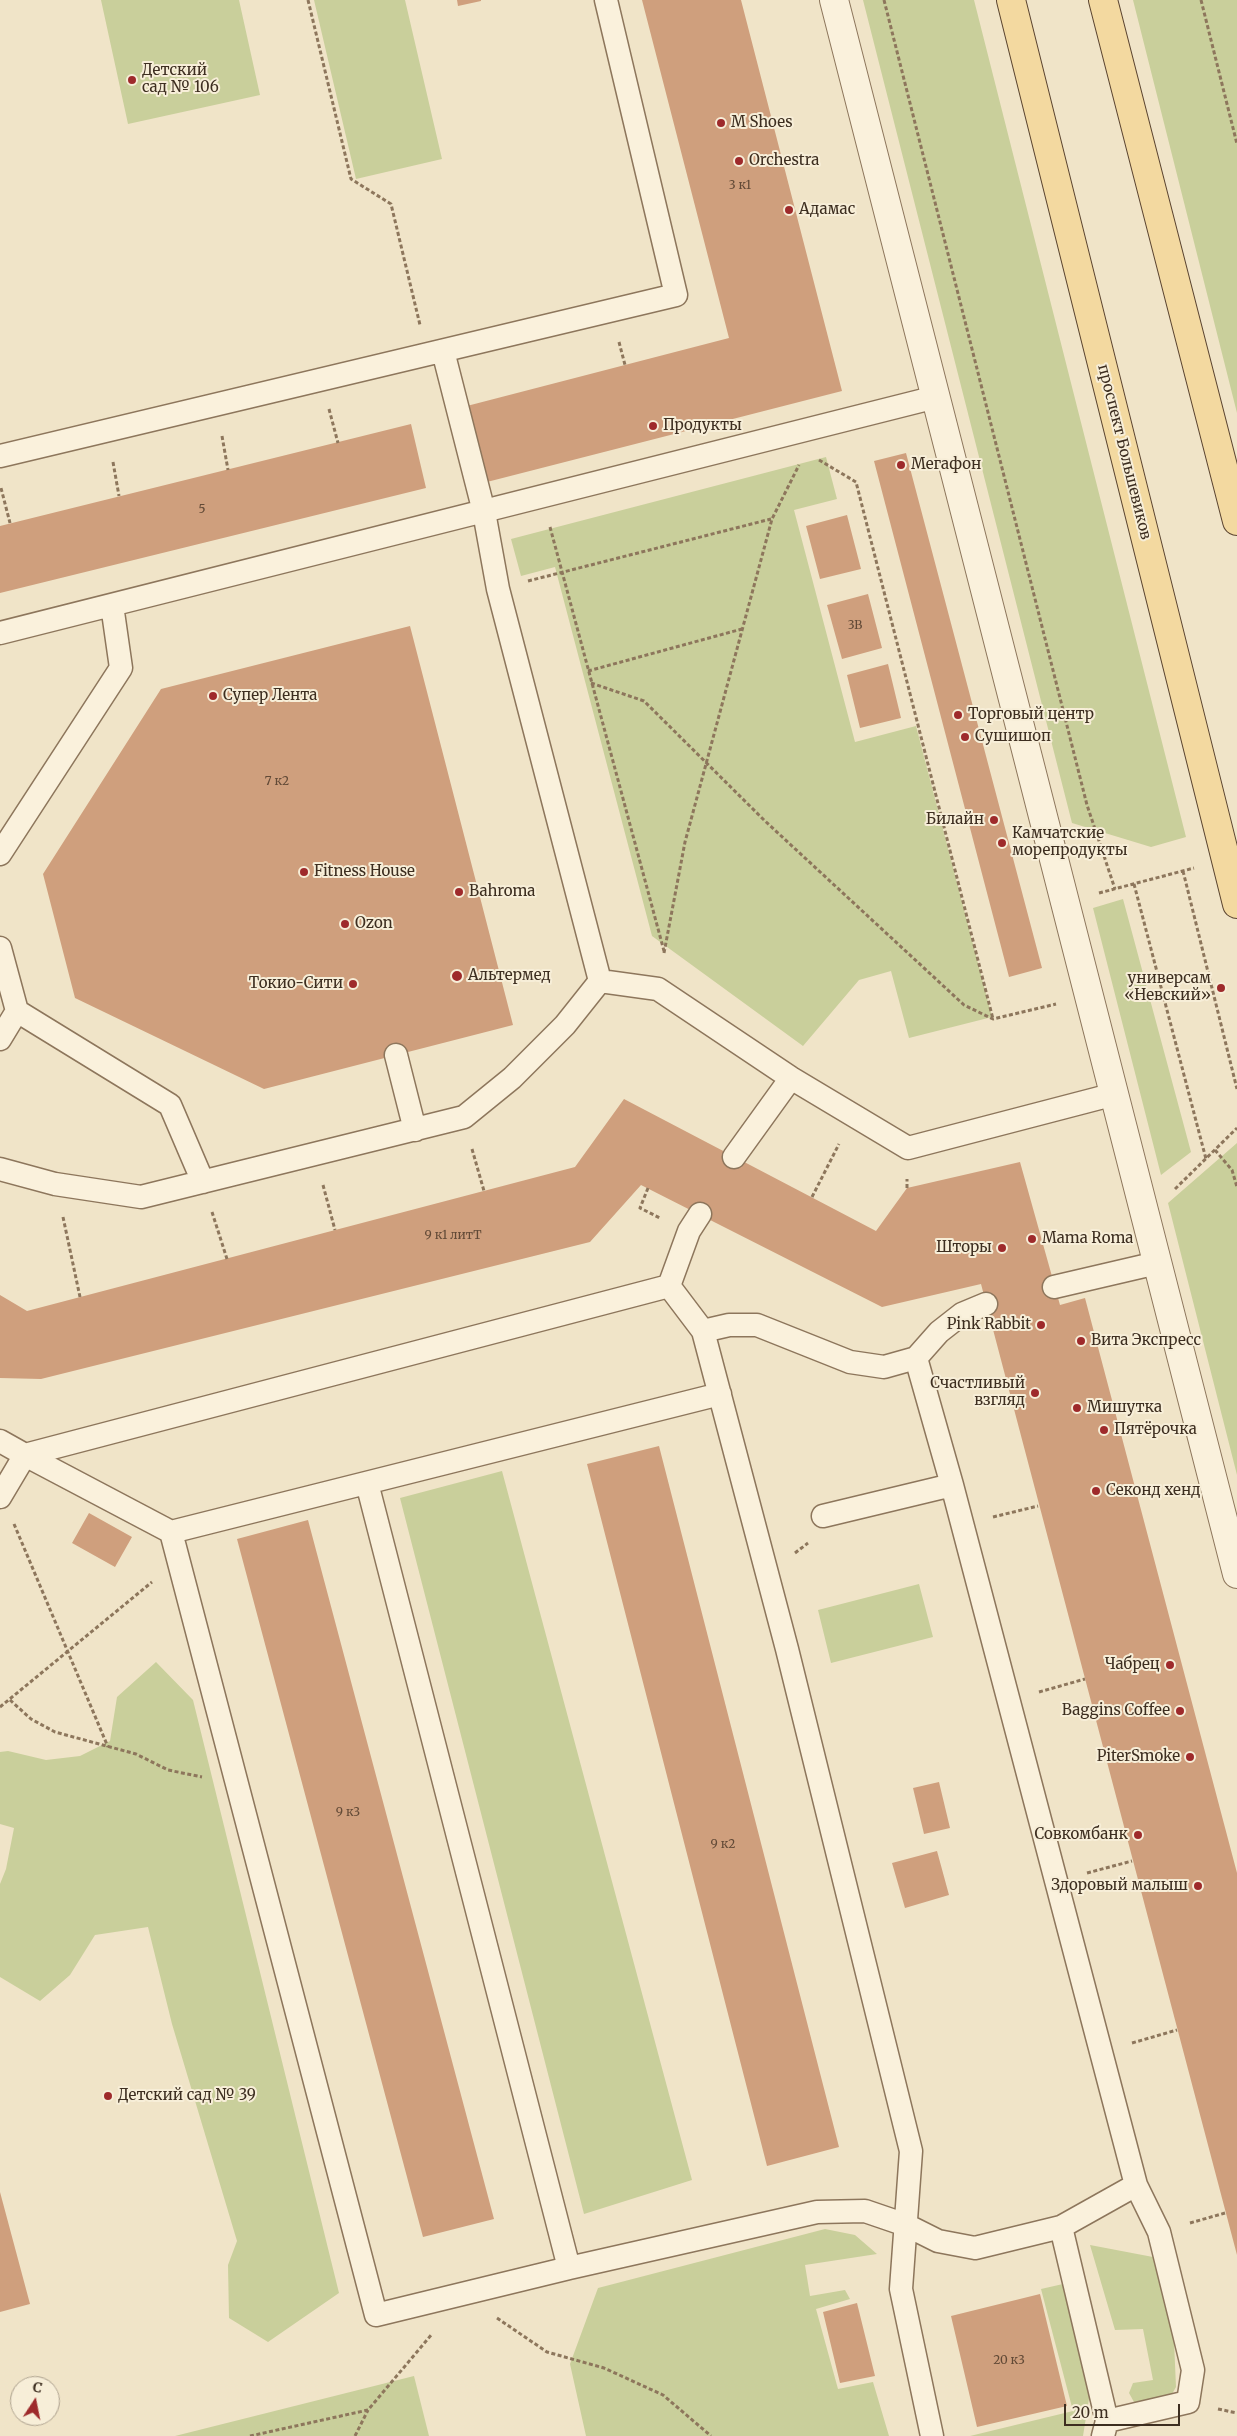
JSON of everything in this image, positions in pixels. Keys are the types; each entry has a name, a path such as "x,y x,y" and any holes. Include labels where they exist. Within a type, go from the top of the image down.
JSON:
{"main road":[{"name":"проспект Большевиков","path":"1011,0 1237,904"},
{"path":"1104,0 1237,521"}],"street":[{"path":"834,0 1237,1574"}],"lane":[{"path":"0,456 676,295 606,0"},
{"path":"435,353 484,512 498,589 600,981"},
{"path":"0,633 542,498 803,442 936,397"},
{"path":"0,854 121,668 112,605"},
{"path":"0,948 17,1011 170,1105 203,1182"},
{"path":"600,981 658,989 792,1078 908,1148 1115,1094"},
{"path":"0,1169 55,1184 141,1197 464,1117 512,1078 552,1038 600,981"},
{"path":"0,1039 17,1011"},
{"path":"396,1055 415,1130"},
{"path":"734,1156 792,1078"},
{"path":"669,1286 695,1223"},
{"path":"1054,1287 1157,1263"},
{"path":"669,1286 703,1332 767,1574 911,2151 901,2289 932,2436"},
{"path":"1,1496 25,1455 669,1286"},
{"path":"703,1332 729,1325 757,1325 850,1362 884,1367 916,1358 939,1332 962,1314 986,1304"},
{"path":"916,1358 952,1485 1136,2185 1160,2232 1193,2370 1188,2402 1105,2428 1061,2227"},
{"path":"0,1441 171,1532 720,1394"},
{"path":"367,1483 569,2268"},
{"path":"823,1516 952,1485"},
{"path":"171,1532 376,2315 470,2291 817,2212 865,2211 906,2225 938,2241 975,2248 1061,2227 1136,2185"}],"path":[{"path":"308,0 351,179 391,204 435,353"},
{"path":"884,0 1087,805 1115,889"},
{"path":"1201,0 1237,144"},
{"path":"658,989 686,842 742,629 772,519 803,442 856,482 993,1019"},
{"path":"0,484 10,523"},
{"path":"542,498 664,953"},
{"path":"498,589 772,519"},
{"path":"588,671 742,629"},
{"path":"591,683 644,701 765,821 964,1004 993,1019 1060,1004"},
{"path":"1066,902 1226,860"},
{"path":"1183,871 1237,1089"},
{"path":"1134,884 1206,1160"},
{"path":"812,1197 854,1116"},
{"path":"464,1117 484,1192"},
{"path":"1215,1150 1232,1170 1237,1187"},
{"path":"314,1154 335,1230"},
{"path":"203,1182 227,1259"},
{"path":"55,1184 80,1297"},
{"path":"648,1188 640,1208 695,1223"},
{"path":"1,1496 108,1747"},
{"path":"962,1524 1038,1506"},
{"path":"767,1574 812,1540 823,1516"},
{"path":"0,1707 178,1562"},
{"path":"1009,1700 1084,1679"},
{"path":"10,1700 31,1719 55,1732 136,1754 168,1770 237,1784"},
{"path":"1057,1881 1132,1861"},
{"path":"1102,2052 1177,2030"},
{"path":"1160,2232 1225,2213"},
{"path":"355,2436 368,2410 470,2291 502,2322 547,2352 604,2368 663,2395 711,2436"},
{"path":"250,2436 368,2410"}],"green space":[{"path":"101,0 239,0 260,95 128,124"},
{"path":"314,0 405,0 442,159 356,179"},
{"path":"863,0 974,0 1186,837 1151,847 1072,823"},
{"path":"1133,0 1237,0 1237,413"},
{"path":"826,457 837,499 794,510 855,742 916,726 992,1017 909,1038 891,971 859,980 803,1046 652,936 555,567 521,576 511,539"},
{"path":"1123,899 1191,1152 1161,1175 1093,908"},
{"path":"1237,1143 1237,1475 1168,1203"},
{"path":"502,1471 692,2180 584,2214 400,1498"},
{"path":"919,1584 933,1637 831,1663 818,1610"},
{"path":"156,1662 193,1700 339,2293 268,2342 229,2318 228,2265 237,2241 172,2024 148,1927 95,1935 70,1975 40,2001 0,1977 0,1884 6,1869 14,1828 0,1824 0,1752 8,1751 46,1760 80,1756 110,1741 117,1697"},
{"path":"825,2229 855,2235 877,2254 805,2265 810,2296 845,2290 850,2299 816,2309 838,2389 873,2382 889,2436 586,2436 570,2364 598,2288"},
{"path":"1090,2245 1153,2257 1174,2341 1176,2387 1172,2394 1140,2403 1134,2402 1129,2393 1133,2383 1153,2380 1143,2329 1115,2330"},
{"path":"1063,2284 1092,2380 1083,2436 970,2436 1073,2411 1041,2289"},
{"path":"414,2376 429,2436 175,2436"}],"building":[{"path":"457,0 481,0 481,1 458,6"},
{"path":"642,0 741,0 842,391 483,483 463,407 729,338"},
{"path":"411,424 426,488 0,593 0,526"},
{"name":"Торговый центр","path":"906,453 1042,968 1009,977 874,461"},
{"path":"847,515 861,569 820,579 806,526"},
{"path":"868,594 882,648 842,659 827,605"},
{"path":"410,626 513,1025 264,1089 75,998 43,874 161,689"},
{"path":"888,664 901,718 860,728 847,675"},
{"path":"624,1099 876,1231 907,1188 1020,1162 1060,1305 1085,1298 1237,1873 1237,2255 981,1284 882,1307 641,1185 590,1242 41,1379 0,1378 0,1295 27,1311 575,1167"},
{"path":"659,1446 839,2147 767,2166 587,1464"},
{"path":"89,1513 132,1537 115,1567 72,1543"},
{"path":"308,1520 494,2219 423,2237 237,1539"},
{"path":"939,1782 950,1828 924,1834 913,1788"},
{"path":"937,1851 949,1895 905,1908 892,1863"},
{"path":"0,2192 30,2304 0,2312"},
{"path":"1040,2294 1067,2406 977,2427 951,2316"},
{"path":"857,2303 875,2376 840,2383 823,2312"}],"place":[{"name":"Детский сад № 106","path":"132,80"},
{"name":"M Shoes","path":"721,123"},
{"name":"Orchestra","path":"739,161"},
{"name":"Адамас","path":"789,210"},
{"name":"Продукты","path":"653,426"},
{"name":"Мегафон","path":"901,465"},
{"name":"Супер Лента","path":"213,696"},
{"name":"Торговый центр","path":"958,715"},
{"name":"Сушишоп","path":"965,737"},
{"name":"Билайн","path":"994,820"},
{"name":"Камчатские морепродукты","path":"1002,843"},
{"name":"Fitness House","path":"304,872"},
{"name":"Bahroma","path":"459,892"},
{"name":"Ozon","path":"345,924"},
{"name":"Альтермед","path":"457,976"},
{"name":"Токио-Сити","path":"353,984"},
{"name":"универсам «Невский»","path":"1221,988"},
{"name":"Mama Roma","path":"1032,1239"},
{"name":"Шторы","path":"1002,1248"},
{"name":"Pink Rabbit","path":"1041,1325"},
{"name":"Вита Экспресс","path":"1081,1341"},
{"name":"Счастливый взгляд","path":"1035,1393"},
{"name":"Мишутка","path":"1077,1408"},
{"name":"Пятёрочка","path":"1104,1430"},
{"name":"Секонд хенд","path":"1096,1491"},
{"name":"Чабрец","path":"1170,1665"},
{"name":"Baggins Coffee","path":"1180,1711"},
{"name":"PiterSmoke","path":"1190,1757"},
{"name":"Совкомбанк","path":"1138,1835"},
{"name":"Здоровый малыш","path":"1198,1886"},
{"name":"Детский сад № 39","path":"108,2096"}]}
